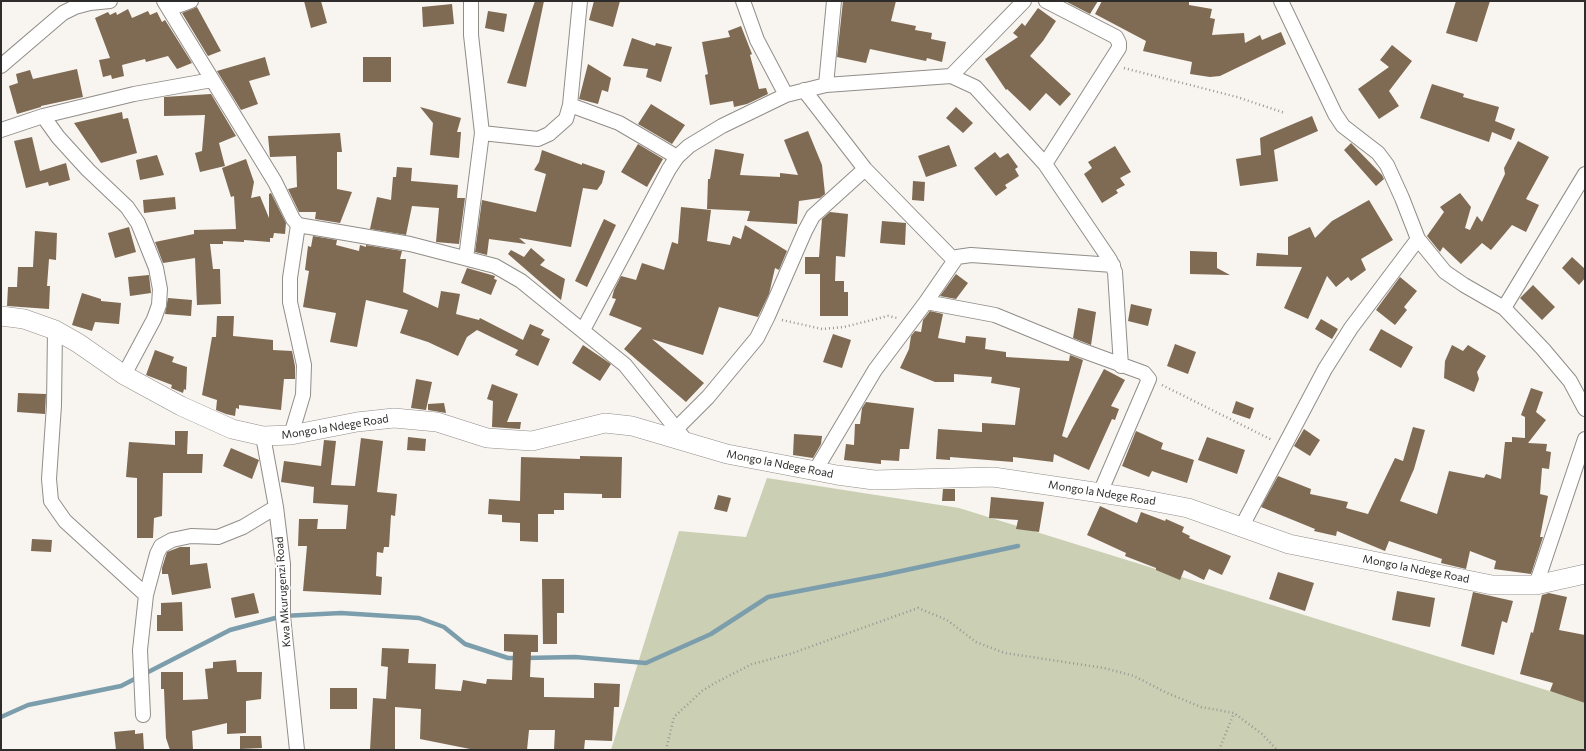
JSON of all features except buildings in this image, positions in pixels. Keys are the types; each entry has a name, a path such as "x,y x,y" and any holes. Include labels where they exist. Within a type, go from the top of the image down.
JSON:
{"street":[{"path":"1,66 63,13 75,7 90,3 110,1"},
{"path":"190,1 167,5 275,182 293,219 298,225 410,244 495,266 521,281 625,365 681,435 708,396 735,366 757,338 813,216 865,169"},
{"path":"466,258 482,133 471,35 471,1"},
{"path":"482,133 538,139 549,134 566,119 570,105 580,1"},
{"path":"743,1 757,40 786,95"},
{"path":"826,85 834,1"},
{"path":"951,76 1024,1"},
{"path":"1045,164 1119,48 1116,37 1046,1"},
{"path":"1281,1 1335,114 1343,126 1374,149 1387,165 1418,239 1445,272 1464,285 1504,308 1543,349 1570,382 1585,409"},
{"path":"583,330 669,169 677,157 689,146 722,126 786,95 804,90 826,85 951,76 975,87 1045,164 1113,265 1115,272 1121,366"},
{"path":"1,130 43,116 134,94 212,80"},
{"path":"804,90 865,169 954,260"},
{"path":"570,105 619,123 677,157"},
{"path":"43,116 58,137 88,170 127,207 138,223 156,268 160,289 159,305 154,319 124,374"},
{"path":"1504,308 1585,174"},
{"path":"291,436 303,396 304,365 290,302 290,278 298,225"},
{"path":"1242,526 1325,369 1351,328 1418,239"},
{"path":"816,471 875,370 926,302 957,257 971,255 1113,265"},
{"path":"926,302 995,315 1121,366 1144,373 1149,379 1100,493"},
{"name":"Mongo la Ndege Road","path":"1,316 24,319 55,330 78,343 124,374 181,406 232,429 263,436 291,436 357,422 394,418 437,422 486,438 532,441 605,423 632,426 681,435 727,454 816,471 874,480 993,476 1188,508 1289,544 1492,585 1536,585 1585,574"},
{"path":"55,330 54,405 49,478 51,501 65,521 146,595"},
{"name":"Kwa Mkurugenzi Road","path":"263,436 276,508 283,564 283,616 298,750"},
{"path":"1536,585 1585,439"},
{"path":"143,716 140,650 146,595 157,554 161,546 172,540 190,536 218,537 243,527 276,508"}],"path":[{"path":"1108,64 1237,97 1285,113"},
{"path":"768,316 822,329 844,327 888,316 911,321"},
{"path":"1149,379 1285,446"},
{"path":"666,750 674,717 702,691 715,683 752,664 790,654 918,608 947,620 976,642 1005,653 1104,668 1134,676 1167,693 1201,707 1234,713 1262,734 1277,750"},
{"path":"1218,750 1234,713"}],"green space":[{"path":"767,478 959,508 1572,698 1585,703 1585,750 611,750 679,531 746,537"}],"waterway":[{"path":"525,658 575,657 646,663 711,634 768,597 883,575 1018,546"},
{"path":"1,717 28,705 121,686 230,630 283,616 341,613 419,618 444,627 465,644 508,658 517,658"}]}
